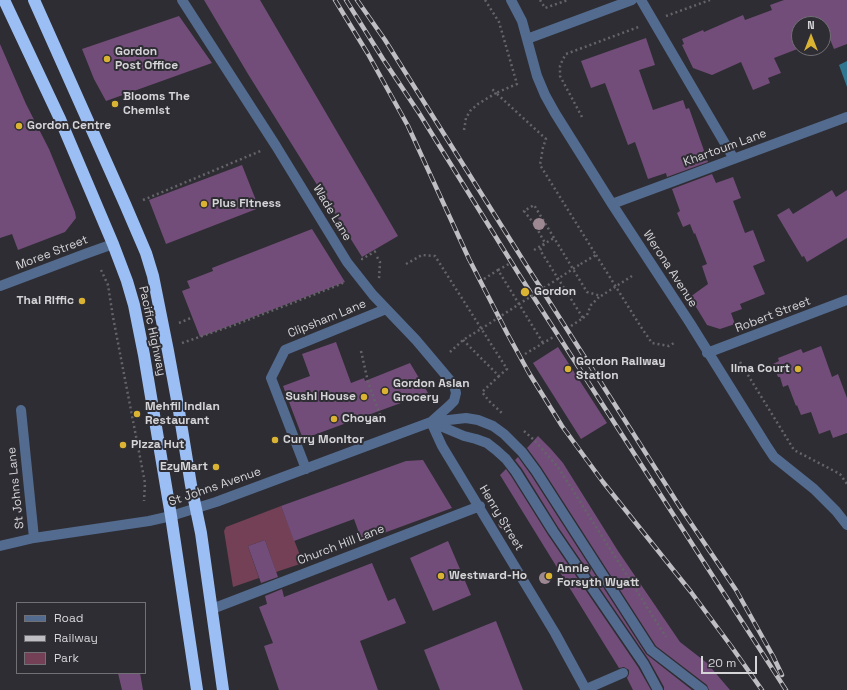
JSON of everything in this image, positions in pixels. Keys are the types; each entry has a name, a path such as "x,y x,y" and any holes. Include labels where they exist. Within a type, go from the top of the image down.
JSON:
{"highway":[{"name":"Pacific Highway","path":"4,0 60,119 113,244 127,281 134,306 144,355 171,516 197,690"},
{"name":"Pacific Highway","path":"34,0 119,189 146,253 153,276 201,533 223,690"}],"street":[{"name":"Wade Lane","path":"182,0 276,146 347,262 386,309 451,380 455,389 456,397 454,401 431,422"},
{"name":"Werona Avenue","path":"511,0 522,21 537,76 555,114 690,323 707,353 766,446 774,457 814,488 836,511 847,526"},
{"path":"527,39 632,0"},
{"path":"641,0 734,159"},
{"name":"Khartoum Lane","path":"612,204 847,117"},
{"name":"Moree Street","path":"0,286 113,244"},
{"name":"Robert Street","path":"707,353 847,300"},
{"name":"Clipsham Lane","path":"306,469 271,378 285,350 386,309"},
{"name":"St Johns Lane","path":"21,410 34,538"},
{"path":"431,422 466,418 478,420 493,426 504,434 522,452 536,471 650,650 703,690"},
{"name":"St Johns Avenue","path":"0,546 34,538 140,523 196,509 431,422"},
{"path":"431,422 464,436 487,443 506,459 516,472 553,531 644,664 658,690"},
{"name":"Henry Street","path":"431,422 442,446 480,506 555,633 586,689"},
{"name":"Church Hill Lane","path":"212,609 480,506"},
{"path":"586,689 623,673"}],"path":[{"path":"464,130 466,118 473,107 496,93 517,84 499,22 485,0"},
{"path":"540,0 545,8 568,0"},
{"path":"566,54 560,66 560,76 582,118"},
{"path":"492,89 546,140 543,147 540,166 652,343 669,346 674,343"},
{"path":"143,200 270,148"},
{"path":"546,243 524,211 534,205 587,292 601,296"},
{"path":"534,250 554,238"},
{"path":"546,243 540,250 583,318"},
{"path":"366,265 362,259 376,250"},
{"path":"406,264 422,255 435,256 507,369 486,389"},
{"path":"450,352 463,340 596,255"},
{"path":"377,257 380,262 379,284"},
{"path":"484,278 509,264"},
{"path":"101,270 108,285 145,483 144,501"},
{"path":"498,270 543,343"},
{"path":"182,343 287,306 341,284 356,274"},
{"path":"571,326 587,315 591,304 632,276"},
{"path":"179,323 193,317"},
{"path":"524,354 554,336"},
{"path":"463,340 499,376"},
{"path":"360,351 368,382 380,415"},
{"path":"740,362 794,450 840,474 847,484"}],"green space":[{"path":"281,506 303,563 276,572 265,540 248,546 259,578 233,587 224,531 226,527"}],"water":[{"path":"847,61 847,87 839,65"}],"building":[{"path":"204,0 260,0 398,236 362,257 248,74"},
{"path":"784,0 847,0 847,44 834,49 831,42 831,16 791,16 791,51 774,58 781,73 768,78 770,83 753,90 741,62 712,75 693,68 682,45 684,44 682,39 703,30 704,32 743,15 745,20 772,10 770,5"},
{"path":"179,16 212,63 106,101 94,79 82,49"},
{"path":"646,38 655,65 639,70 653,110 683,100 686,109 689,108 708,162 667,177 666,173 648,179 635,142 628,145 605,83 591,88 581,61"},
{"path":"0,44 26,104 49,149 75,212 76,218 65,232 18,250 12,234 0,238"},
{"name":"Plus Fitness","path":"242,165 259,208 166,244 149,200"},
{"path":"712,174 716,183 733,177 741,198 733,201 745,233 753,230 765,261 753,266 765,294 740,304 742,309 731,313 735,324 720,329 707,325 690,297 708,284 702,266 707,264 690,224 683,227 677,213 680,211 672,189"},
{"path":"832,190 836,197 847,190 847,238 807,262 804,256 802,257 777,215 789,208 793,214"},
{"path":"312,229 345,282 200,337 182,291 190,288 187,281 213,271 212,268"},
{"path":"336,342 351,383 364,378 365,381 410,363 428,393 303,439 283,386 310,376 302,354"},
{"path":"821,346 832,377 838,374 847,398 847,433 833,438 830,430 819,434 811,412 801,415 788,385 783,387 780,377 778,377 773,364 779,361 778,358 801,349 803,353"},
{"path":"558,347 607,423 581,439 533,363"},
{"path":"538,436 563,463 618,551 680,642 707,663 730,690 709,690 707,685 656,646 541,467 527,448"},
{"path":"518,457 646,654 692,690 664,690 664,687 649,660 558,527 515,460"},
{"path":"423,460 452,508 362,541 354,519 294,541 281,506 406,461"},
{"path":"506,469 548,535 638,667 651,690 633,690 627,678 629,670 624,667 619,668 500,475"},
{"path":"265,540 278,577 261,583 248,546"},
{"name":"Westward-Ho","path":"448,541 471,595 433,611 410,558"},
{"path":"372,563 388,601 395,598 406,623 360,641 378,690 279,690 264,646 273,643 259,607 267,604 265,596 282,589 284,597"},
{"path":"496,621 523,690 440,690 424,650"},
{"path":"118,674 140,674 143,690 122,690"}],"railway":[{"path":"335,0 368,54 408,126 469,259 529,373 562,426 603,482 691,592 762,690"},
{"path":"346,0 419,113 520,276 786,690"},
{"path":"357,0 385,40 680,507 736,590 782,675"}],"place":[{"name":"Gordon Post Office","path":"107,59"},
{"name":"Blooms The Chemist","path":"115,104"},
{"name":"Gordon Centre","path":"19,126"},
{"name":"Plus Fitness","path":"204,204"},
{"name":"Gordon","path":"525,292"},
{"name":"Thai Riffic","path":"82,301"},
{"name":"Gordon Railway Station","path":"568,369"},
{"name":"Ilma Court","path":"798,369"},
{"name":"Gordon Asian Grocery","path":"385,391"},
{"name":"Sushi House","path":"364,397"},
{"name":"Mehfil Indian Restaurant","path":"137,414"},
{"name":"Choyan","path":"334,419"},
{"name":"Curry Monitor","path":"275,440"},
{"name":"Pizza Hut","path":"123,445"},
{"name":"EzyMart","path":"216,467"},
{"name":"Westward-Ho","path":"441,576"},
{"name":"Annie Forsyth Wyatt","path":"549,576"}]}
